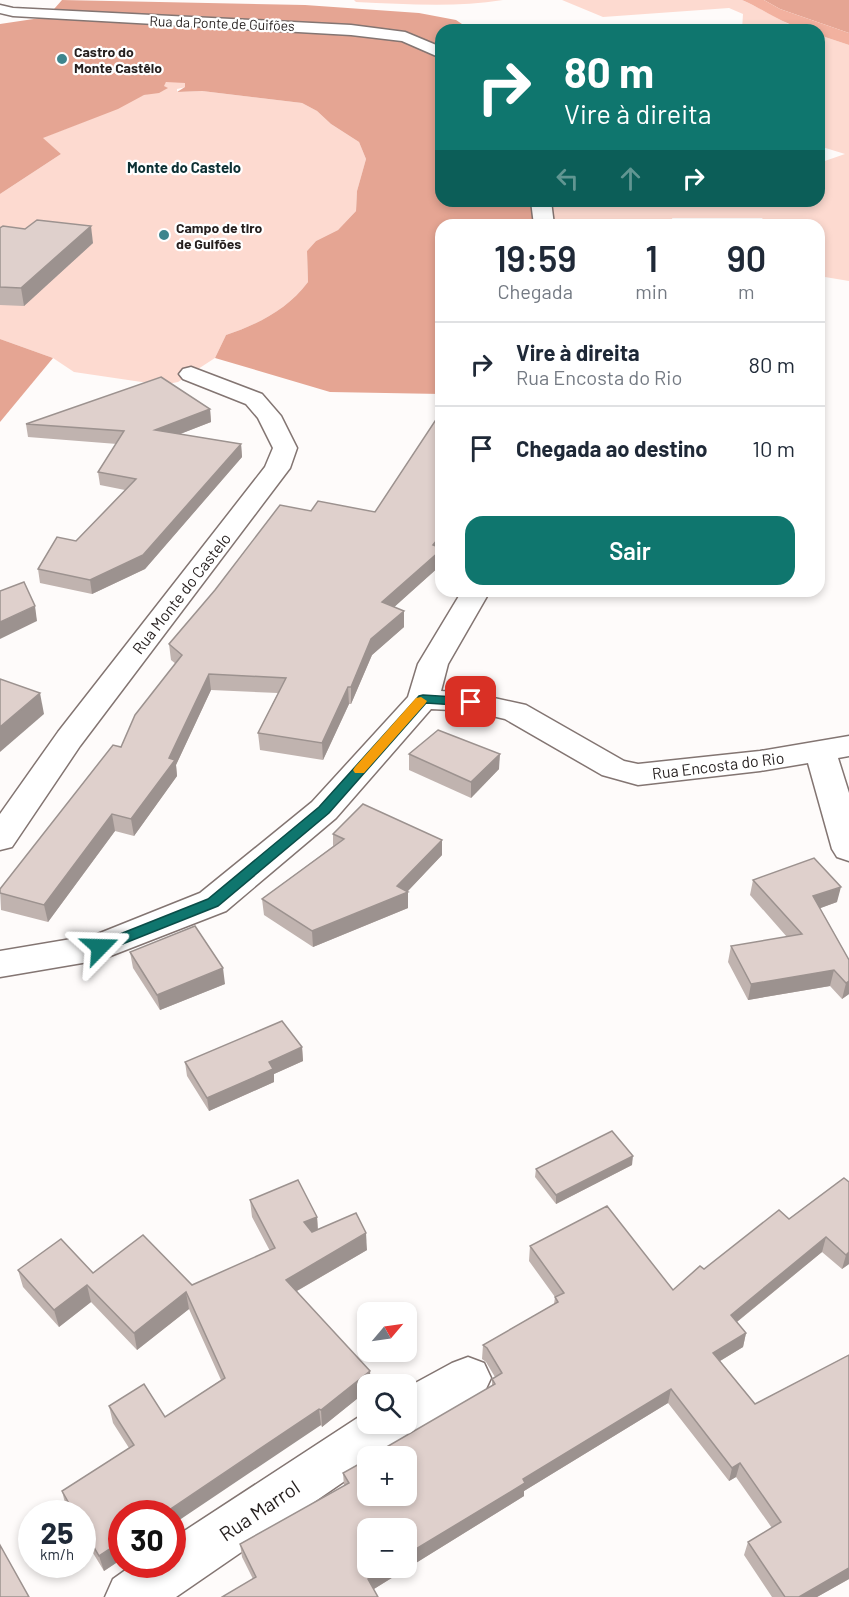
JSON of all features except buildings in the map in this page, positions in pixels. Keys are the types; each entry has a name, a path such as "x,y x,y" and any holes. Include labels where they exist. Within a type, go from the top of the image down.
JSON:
{"street":[{"name":"Rua da Ponte de Guifões","path":"4,12 351,30 405,37 435,50"},
{"name":"Rua Monte do Castelo","path":"0,839 69,739 278,468 285,447 273,423 254,399 191,374"},
{"path":"0,963 100,947 213,902 324,810 423,699 433,664 472,597"},
{"name":"Rua Encosta do Rio","path":"423,699 471,702 516,712 613,768 638,775 760,761 835,749"},
{"path":"835,749 849,849"},
{"path":"417,1407 468,1378"},
{"name":"Rua Marrol","path":"130,1597 373,1434"}],"shaded area":[{"path":"62,0 305,5 419,13 456,20 462,24 435,24 435,207 534,207 539,219 435,219 435,394 330,392 215,358 226,335 271,315 300,292 308,282 307,251 316,241 338,230 356,211 357,191 366,159 359,142 331,124 317,111 302,103 202,91 177,92 185,87 185,83 166,82 164,86 168,88 159,93 144,95 118,109 43,138 61,154 0,194 0,24 47,17"},
{"path":"354,0 503,0 430,5 356,2"},
{"path":"562,0 742,0 788,24 742,24 743,14 729,8 603,17"},
{"path":"742,0 764,0 780,9 823,24 788,23"},
{"path":"764,0 849,0 849,33 825,24 780,9"},
{"path":"825,25 849,33 849,45 825,37"},
{"path":"825,37 849,45 849,281 825,277 825,219 534,219 531,207 825,207 825,161 845,154 825,148"},
{"name":"Campo de tiro de Guifões","path":"166,82 185,83 186,87 177,89 177,92 202,91 302,103 317,111 331,124 359,142 366,159 357,191 356,211 338,230 316,241 307,251 308,282 291,301 271,315 226,335 215,358 178,382 162,385 74,372 53,358 0,339 0,194 61,154 42,138 141,96 164,90 167,88 163,86"},
{"path":"0,339 53,358 0,422"}],"slow traffic":[{"path":"359,770 421,701"}],"place":[{"name":"Castro do Monte Castêlo","path":"62,59"},
{"name":"Campo de tiro de Guifões","path":"164,235"}],"district":[{"name":"Monte do Castelo","path":"184,167"}],"route":[{"path":"100,947 213,902 324,810 423,699 471,702"}]}
